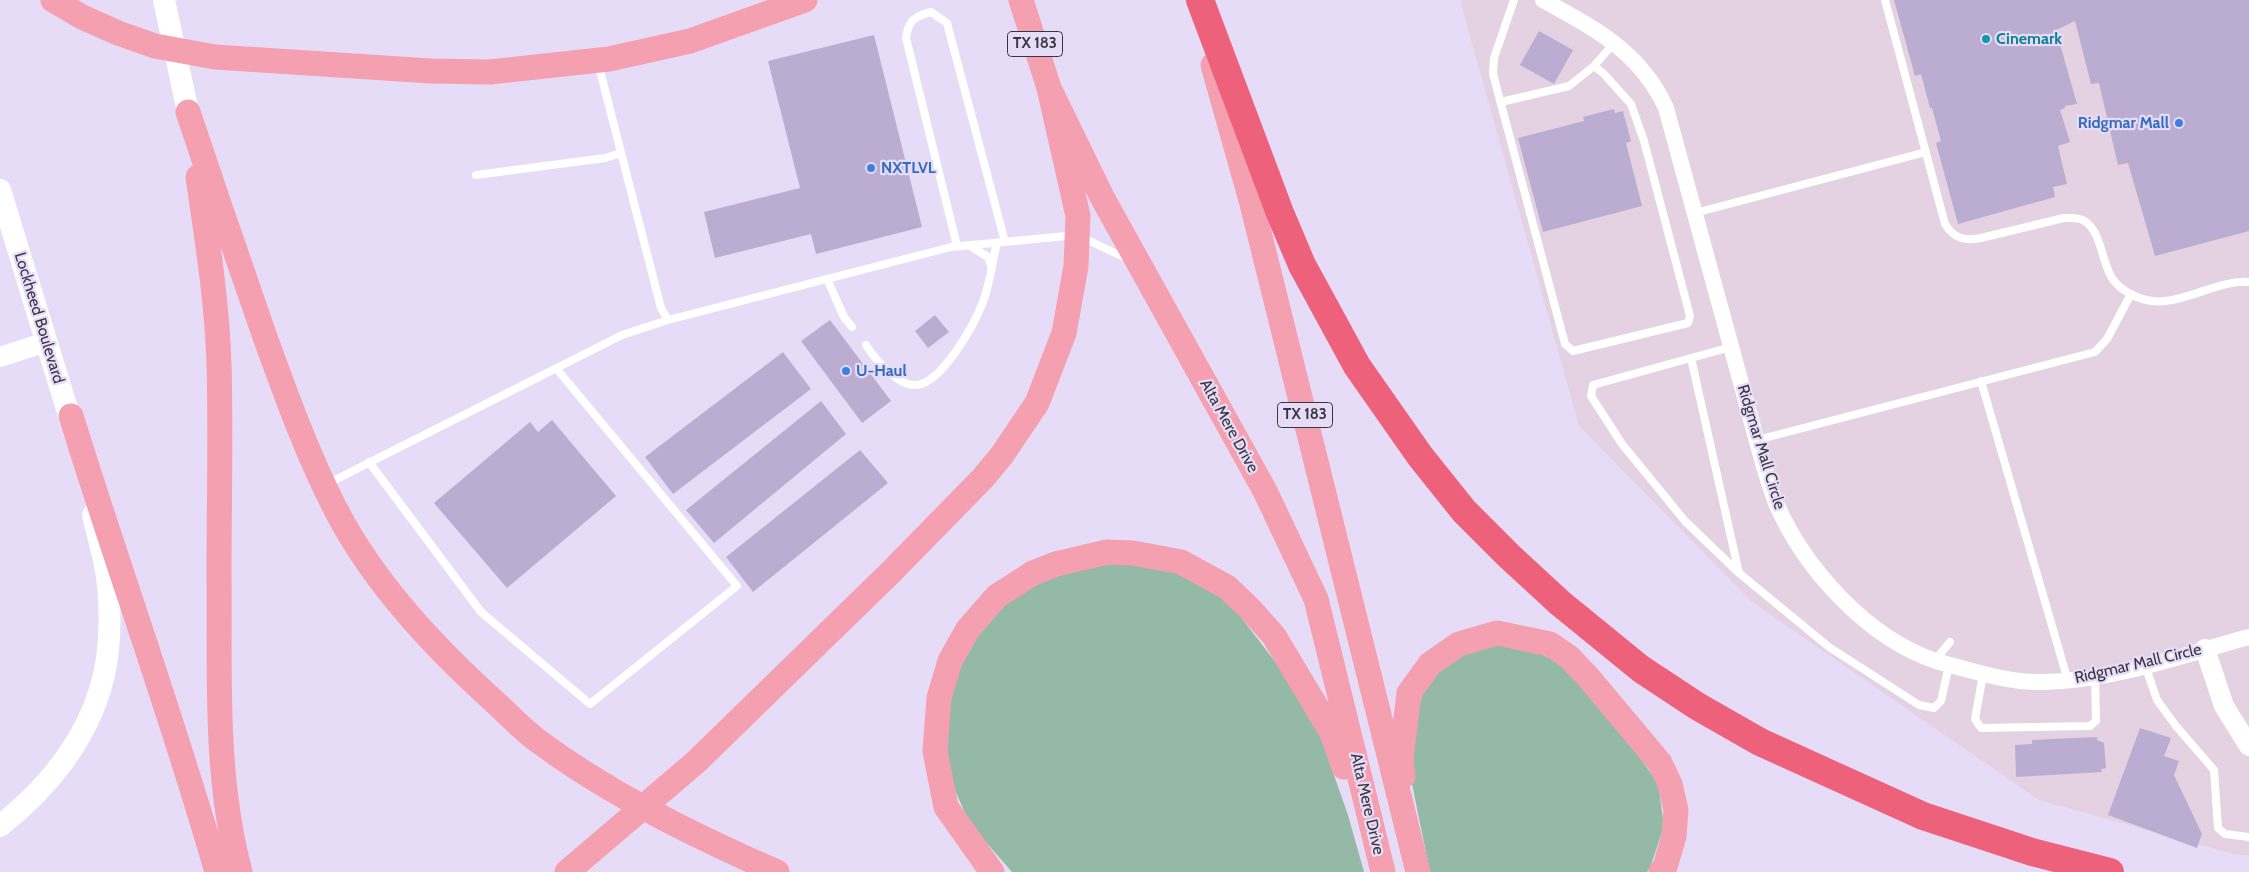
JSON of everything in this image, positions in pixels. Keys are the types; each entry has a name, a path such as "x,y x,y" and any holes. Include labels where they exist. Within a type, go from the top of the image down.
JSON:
{"highway":[{"path":"1200,0 1280,214 1302,265 1357,366 1425,462 1464,511 1509,556 1560,603 1641,669 1697,706 1760,742 1922,816 2032,852 2110,872"}],"main road":[{"path":"53,0 82,17 118,34 155,46 215,57 431,72 490,72 598,60 690,41 805,0"},
{"path":"164,0 188,112 215,302 219,364 220,693 224,785 233,846 240,872"},
{"name":"Alta Mere Drive","path":"1022,0 1049,88 1102,197 1265,491 1316,599 1384,872"},
{"name":"Alta Mere Drive","path":"1195,0 1251,200 1418,872"},
{"path":"567,872 696,762 891,572 983,478 1002,455 1037,403 1064,334 1076,266 1078,216 1049,88"},
{"path":"188,112 284,389 336,511 365,557 428,639 470,680 537,740 586,773 690,832 777,872"},
{"name":"Lockheed Boulevard","path":"0,190 46,342 71,416 108,584 108,644 100,690 86,723 48,783 0,826"},
{"path":"71,416 102,518 192,783 217,872"},
{"path":"992,872 946,806 935,751 940,698 950,661 968,629 997,596 1040,570 1082,557 1107,552 1133,553 1181,562 1227,588 1251,610 1274,636 1332,733 1350,785 1371,818"},
{"path":"1408,831 1401,759 1409,693 1430,664 1458,644 1497,633 1550,644 1570,657 1660,763 1670,784 1676,810 1674,836 1661,872"}],"street":[{"name":"Ridgmar Mall Circle","path":"1542,0 1614,43 1637,62 1662,98 1771,490 1797,543 1814,567 1871,626 1892,639 1942,662 2013,681 2068,680 2095,676 2145,665 2249,637"},
{"path":"0,357 46,342"},
{"path":"2205,649 2224,706 2249,746"}],"lane":[{"path":"1514,0 1494,58 1493,74 1565,344 1573,351 1688,323 1690,316 1644,141 1634,114 1630,104 1604,74 1594,66"},
{"path":"1885,0 1946,224 1950,231 1958,238 1967,240 1981,238 2064,218 2076,218 2083,220 2091,228 2112,278 2131,294 2148,300 2167,301 2229,284 2249,282"},
{"path":"866,345 891,374 915,386 932,379 960,344 983,302 991,267 1001,243 947,24 931,12 920,15 912,20 907,27 906,38 957,246"},
{"path":"1501,102 1569,86 1594,66 1614,43"},
{"path":"598,60 661,308 668,320"},
{"path":"1695,213 1926,152"},
{"path":"476,175 605,158 621,153"},
{"path":"325,485 622,335 668,320 957,246 1076,235 1141,265"},
{"path":"968,245 988,258 991,267"},
{"path":"827,279 844,317 852,327"},
{"path":"1757,440 2095,352 2107,339 2131,294"},
{"path":"1731,347 1593,385 1591,396 1622,444 1685,521 1739,572 1828,647 1920,705 1934,708 1941,701 1942,662 1950,642"},
{"path":"1691,358 1739,572"},
{"path":"369,462 481,612 590,704 737,586 556,368"},
{"path":"1981,382 2068,680"},
{"path":"2145,665 2157,700 2176,726 2214,770 2218,828 2225,834 2249,837"},
{"path":"1983,674 1975,719 1981,728 2090,726 2096,720 2095,676"}],"shaded area":[{"path":"1460,0 2249,0 2249,855 2237,855 2039,800 1752,602 1579,426"}],"green space":[{"path":"1113,561 1173,569 1227,599 1310,707 1348,815 1364,872 1012,872 970,824 954,788 943,738 958,661 1003,603 1069,568"},
{"path":"1495,642 1524,646 1568,667 1625,737 1658,783 1664,826 1647,872 1430,872 1409,769 1413,728 1424,689 1442,664"}],"building":[{"name":"Ridgmar Mall","path":"1894,0 2249,0 2249,231 2155,256 2128,163 2118,165 2099,83 2091,84 2075,21 2056,30 2077,104 2065,106 2065,108 2060,110 2070,142 2058,146 2067,184 2053,187 2055,197 1958,224 1936,143 1941,141 1932,108 1930,108 1921,74 1915,76"},
{"path":"1539,31 1573,50 1554,84 1520,65"},
{"path":"874,35 922,227 816,254 811,234 715,258 704,212 800,188 768,61"},
{"path":"1614,109 1615,113 1623,111 1631,141 1626,143 1642,206 1543,232 1518,138 1584,121 1583,117"},
{"path":"935,315 949,332 928,348 915,331"},
{"name":"U-Haul","path":"830,320 891,401 862,423 801,341"},
{"path":"783,352 811,389 673,494 645,457"},
{"path":"821,401 846,434 714,543 686,510"},
{"path":"552,420 616,496 507,588 434,503 530,422 538,432"},
{"path":"860,450 888,483 753,592 726,557"},
{"path":"2140,728 2171,738 2164,756 2179,761 2174,775 2202,834 2197,848 2108,815"},
{"path":"2097,737 2097,740 2104,743 2106,768 2101,769 2102,772 2016,777 2015,745 2032,744 2032,740"}],"place":[{"name":"Cinemark","path":"1986,39"},
{"name":"Ridgmar Mall","path":"2179,123"},
{"name":"NXTLVL","path":"871,168"},
{"name":"U-Haul","path":"846,371"}]}
